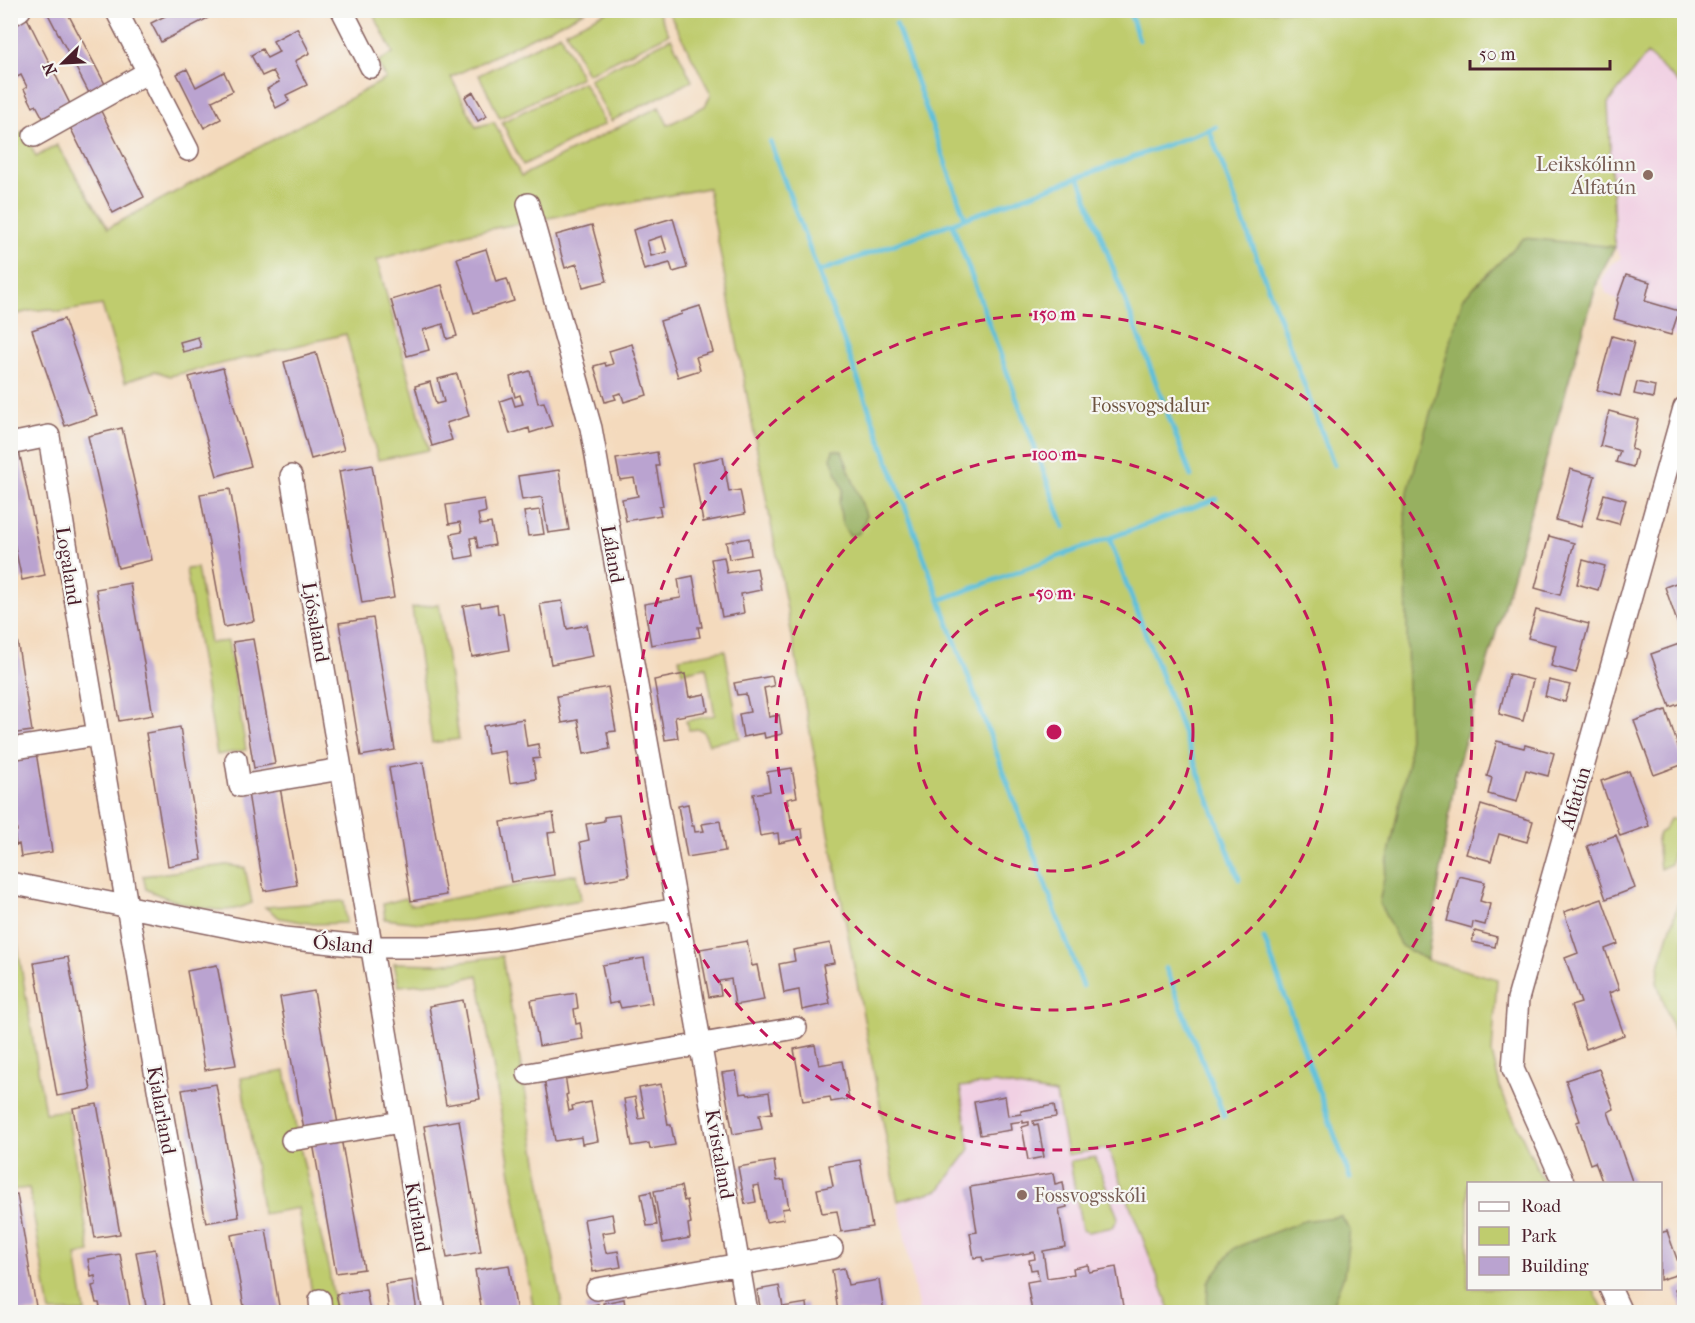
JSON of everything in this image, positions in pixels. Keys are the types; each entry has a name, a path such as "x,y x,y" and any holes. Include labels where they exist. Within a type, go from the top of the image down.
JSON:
{"street":[{"path":"10,16 20,10"},
{"path":"116,10 188,150"},
{"path":"342,10 371,67"},
{"path":"34,136 148,72"},
{"name":"Láland","path":"528,204 591,428 677,909"},
{"name":"Álfatún","path":"1563,1182 1513,1069 1518,999 1684,408"},
{"name":"Logaland","path":"10,444 49,436 127,906"},
{"name":"Ljósaland","path":"291,476 371,947"},
{"path":"10,749 97,735"},
{"path":"236,760 240,786 340,769"},
{"name":"Ósland","path":"10,883 284,938 371,947 435,947 505,939 677,909"},
{"name":"Kjalarland","path":"127,906 184,1236 200,1312"},
{"name":"Kvistaland","path":"677,909 747,1312"},
{"name":"Kúrland","path":"371,947 434,1312"},
{"path":"528,1074 796,1028"},
{"path":"292,1140 401,1122"},
{"path":"597,1289 832,1248"},
{"path":"1611,1290 1621,1312"}],"shaded area":[{"name":"Leikskólinn Álfatún","path":"1647,54 1684,88 1684,339 1614,319 1618,303 1606,293 1602,280 1611,264 1621,258 1615,247 1608,103"},
{"name":"Fossvogsskóli","path":"995,1083 1056,1094 1067,1155 1108,1148 1171,1312 919,1312 898,1201 939,1189 960,1087"}],"green space":[{"path":"657,10 669,34 587,74 566,31 608,11"},
{"name":"Fossvogsdalur","path":"372,11 586,11 451,77 476,127 494,122 521,176 659,107 668,125 705,106 711,94 668,11 1684,11 1684,88 1647,54 1608,103 1615,247 1599,276 1456,771 1427,960 1497,979 1492,1053 1501,1091 1544,1182 1467,1182 1467,1290 1594,1290 1605,1312 1171,1312 1108,1148 1067,1155 1056,1094 995,1083 960,1087 970,1149 939,1190 898,1201 708,188 469,233 377,260 429,450 378,460 346,334 170,376 155,371 125,382 102,305 59,312 48,309 29,311 11,316 11,138 24,131 36,157 57,145 108,228 386,79 378,62 393,53"},
{"path":"560,34 581,77 500,118 479,75"},
{"path":"671,38 692,81 611,121 589,79"},
{"path":"583,82 605,124 523,165 502,122"},
{"path":"1524,238 1615,247 1599,276 1456,771 1427,960 1401,946 1379,903 1409,757 1405,502 1463,298"},
{"path":"833,450 842,451 866,515 864,525 858,534 849,535 842,524 839,503 843,489 831,458"},
{"path":"197,568 210,643 228,641 246,750 217,755 186,569"},
{"path":"439,604 459,739 432,743 412,608"},
{"path":"725,650 740,738 709,744 703,731 689,730 686,721 715,715 706,667 682,672 679,658"},
{"path":"1670,819 1677,819 1671,864 1660,869 1657,839"},
{"path":"227,865 245,868 252,903 236,909 201,908 146,889 143,876"},
{"path":"577,874 581,900 469,920 421,923 385,919 383,904 406,898 410,905 433,902"},
{"path":"1684,885 1684,1062 1657,982 1660,962"},
{"path":"344,901 346,923 313,924 280,918 265,907"},
{"path":"14,923 45,1113 67,1110 90,1252 76,1255 85,1312 50,1312 29,1188 11,1190 10,924"},
{"path":"502,956 563,1312 534,1312 478,975 455,981 399,986 394,963 439,964"},
{"path":"285,1071 336,1312 315,1312 298,1208 263,1214 241,1078"},
{"path":"1095,1157 1118,1218 1113,1227 1088,1232 1082,1230 1070,1161"},
{"path":"1341,1216 1350,1230 1344,1275 1331,1312 1210,1312 1207,1307 1208,1282 1234,1248 1303,1221"}],"building":[{"path":"46,10 66,10 105,84 89,93"},
{"path":"170,10 204,10 208,18 161,42 151,23 171,13"},
{"path":"25,14 70,104 43,118 36,105 33,107 24,89 27,87 21,75 17,77 10,64 10,21"},
{"path":"297,28 310,53 295,61 307,85 286,95 289,101 276,108 267,89 279,82 273,71 262,76 251,55 262,49 267,58 279,52 273,41"},
{"path":"187,69 196,87 224,72 233,91 212,101 221,119 204,128 177,74"},
{"path":"473,92 487,116 478,121 465,97"},
{"path":"99,107 144,197 113,213 68,123"},
{"path":"673,218 687,268 673,272 670,263 644,270 633,230","holes":["662,236 667,252 651,256 647,241"]},
{"path":"592,225 607,281 583,287 577,264 565,268 556,235"},
{"path":"486,249 496,282 507,279 514,301 474,313 457,258"},
{"path":"1626,275 1650,282 1645,301 1679,311 1671,335 1614,319 1617,300"},
{"path":"442,285 457,336 447,339 443,324 423,330 429,350 407,356 391,300"},
{"path":"700,306 713,352 696,357 700,370 678,377 660,321"},
{"path":"64,319 97,415 65,426 32,330"},
{"path":"1612,336 1634,342 1620,396 1597,390"},
{"path":"198,337 201,347 183,352 180,342"},
{"path":"632,344 647,395 624,402 621,393 614,395 616,399 605,402 594,366 605,363 606,366 613,364 609,351"},
{"path":"316,353 344,450 311,459 284,362"},
{"path":"223,368 251,466 217,476 189,377"},
{"path":"530,371 538,403 544,402 552,426 530,433 529,428 510,434 500,401 512,397 515,406 523,404 520,395 515,397 510,377"},
{"path":"457,374 469,416 446,423 452,440 432,446 415,386 430,382 436,404 444,402 438,379"},
{"path":"1637,382 1655,386 1653,398 1634,394"},
{"path":"1609,411 1638,419 1631,449 1637,451 1633,467 1616,462 1620,451 1600,446"},
{"path":"122,428 152,560 118,568 88,436"},
{"path":"18,446 45,575 22,580 10,524 10,448"},
{"path":"657,452 659,466 656,466 663,506 659,507 661,515 626,521 622,499 638,496 634,478 620,480 616,459"},
{"path":"723,457 729,492 740,490 745,514 703,522 692,463"},
{"path":"372,465 394,598 362,603 339,471"},
{"path":"1570,469 1595,476 1581,527 1556,520"},
{"path":"559,470 569,530 548,533 542,497 522,500 518,476"},
{"path":"230,489 254,621 224,627 200,494"},
{"path":"1604,494 1626,500 1619,524 1597,518"},
{"path":"484,499 486,512 478,514 480,525 491,523 495,545 478,548 476,537 470,538 473,556 456,559 451,534 462,532 460,522 449,524 446,505"},
{"path":"540,510 544,534 528,536 524,512"},
{"path":"1549,536 1574,543 1560,595 1535,588"},
{"path":"749,538 751,555 729,559 726,542"},
{"path":"724,557 727,573 757,568 761,590 741,594 744,613 722,617 711,559"},
{"path":"1583,560 1605,566 1598,590 1577,584"},
{"path":"693,576 702,627 698,627 700,637 651,645 644,604 681,598 678,579"},
{"path":"1684,580 1684,642 1665,587"},
{"path":"130,583 153,715 119,721 96,589"},
{"path":"562,601 567,629 587,625 593,656 551,664 540,604"},
{"path":"480,603 481,607 497,604 498,614 503,613 509,650 472,657 463,606"},
{"path":"10,609 12,609 32,731 10,734"},
{"path":"1536,610 1589,624 1576,673 1551,666 1556,645 1528,638"},
{"path":"373,618 395,750 361,756 339,623"},
{"path":"253,639 275,764 254,768 233,642"},
{"path":"1682,643 1684,702 1670,707 1651,654"},
{"path":"685,674 689,697 705,694 708,711 675,717 678,738 665,740 654,680"},
{"path":"1509,674 1533,680 1523,721 1499,714"},
{"path":"772,676 774,686 764,688 769,717 779,715 782,734 765,738 764,733 743,737 739,714 750,712 746,694 737,695 734,683"},
{"path":"1549,680 1570,685 1565,702 1545,696"},
{"path":"608,687 616,731 607,732 610,749 584,754 578,720 562,723 557,696"},
{"path":"1666,710 1684,764 1654,775 1634,721"},
{"path":"523,719 527,746 538,744 540,758 533,759 536,779 510,783 505,751 488,754 483,726"},
{"path":"180,727 202,860 168,866 146,733"},
{"path":"1497,741 1524,748 1525,745 1554,753 1548,776 1526,770 1517,802 1488,794 1492,778 1487,776"},
{"path":"36,752 52,852 21,857 19,844 16,845 15,820 12,821 10,810 10,807 13,807 10,795 10,756"},
{"path":"423,762 446,895 411,901 389,768"},
{"path":"792,768 797,797 787,799 793,830 802,829 803,838 779,843 778,833 760,836 753,794 770,791 767,772"},
{"path":"1629,771 1649,826 1620,836 1601,781"},
{"path":"280,787 297,885 264,891 248,793"},
{"path":"688,804 695,832 704,831 702,824 720,821 725,851 687,857 678,806"},
{"path":"1481,805 1533,821 1527,842 1499,834 1491,861 1466,854"},
{"path":"553,813 556,832 548,833 554,875 511,882 501,822"},
{"path":"619,815 629,876 587,883 580,842 589,840 586,824 604,821 604,817"},
{"path":"1616,835 1635,888 1606,899 1587,846"},
{"path":"1459,876 1485,882 1480,901 1490,904 1485,925 1473,922 1472,928 1447,921"},
{"path":"1602,899 1618,944 1605,949 1619,989 1609,993 1624,1035 1586,1049 1571,1006 1581,1003 1565,958 1578,953 1564,912"},
{"path":"1475,931 1497,937 1495,947 1472,942"},
{"path":"747,941 752,966 757,965 764,1000 735,1005 731,979 719,981 721,995 709,997 700,949"},
{"path":"830,943 834,963 823,965 830,1004 802,1010 799,990 784,993 779,964 795,961 793,950"},
{"path":"68,957 91,1090 57,1096 34,963"},
{"path":"644,958 652,1003 621,1008 619,1002 609,1004 602,965"},
{"path":"217,965 236,1065 205,1070 187,971"},
{"path":"314,991 338,1124 304,1130 280,997"},
{"path":"576,993 578,1008 574,1009 576,1024 580,1023 583,1039 539,1046 531,1000"},
{"path":"463,1000 480,1099 446,1105 429,1006"},
{"path":"815,1045 819,1065 842,1061 849,1099 831,1102 830,1097 803,1101 794,1049"},
{"path":"1599,1069 1614,1109 1608,1112 1632,1182 1602,1182 1595,1162 1590,1164 1576,1122 1580,1121 1566,1080"},
{"path":"736,1071 740,1094 769,1092 772,1113 759,1115 762,1129 733,1134 722,1073"},
{"path":"565,1075 569,1111 573,1110 572,1106 591,1102 598,1141 582,1144 581,1137 555,1141 544,1079"},
{"path":"216,1084 239,1217 206,1223 182,1090"},
{"path":"661,1084 668,1125 671,1125 675,1145 650,1149 649,1143 632,1146 624,1099 635,1097 639,1119 645,1118 639,1088"},
{"path":"1005,1096 1008,1116 1021,1114 1021,1111 1054,1105 1056,1117 1033,1121 1034,1125 1038,1124 1044,1157 1028,1160 1022,1127 1029,1125 1029,1122 1010,1123 1011,1130 980,1135 974,1102"},
{"path":"97,1104 120,1234 95,1238 73,1108"},
{"path":"459,1120 481,1252 447,1258 424,1126"},
{"path":"341,1138 364,1269 336,1273 313,1143"},
{"path":"860,1160 872,1227 841,1232 837,1211 822,1213 817,1189 833,1186 829,1165"},
{"path":"774,1161 777,1181 784,1180 789,1208 782,1209 784,1219 766,1222 759,1185 753,1186 756,1202 745,1204 738,1167"},
{"path":"1053,1173 1055,1184 1063,1182 1067,1207 1059,1209 1065,1247 1043,1251 1047,1278 1074,1274 1073,1268 1088,1265 1089,1272 1116,1267 1124,1312 1032,1312 1027,1282 1039,1280 1037,1269 1031,1270 1029,1260 1035,1259 1034,1252 983,1261 982,1257 974,1258 970,1233 977,1232 970,1187"},
{"path":"681,1186 684,1201 687,1200 691,1223 688,1224 690,1238 663,1243 654,1191"},
{"path":"651,1192 657,1225 647,1226 641,1194"},
{"path":"17,1194 37,1312 10,1312 10,1195"},
{"path":"612,1214 615,1231 602,1233 606,1253 618,1251 621,1267 593,1272 584,1219"},
{"path":"266,1229 280,1312 245,1312 231,1235"},
{"path":"1667,1231 1682,1273 1662,1279 1662,1232"},
{"path":"155,1249 166,1312 147,1312 136,1252"},
{"path":"120,1254 131,1312 101,1312 92,1286 96,1285 95,1276 91,1277 88,1259"},
{"path":"509,1265 517,1312 482,1312 475,1270"},
{"path":"844,1268 848,1285 879,1280 884,1312 838,1312 832,1270"},
{"path":"412,1280 417,1312 389,1312 385,1284"},
{"path":"779,1286 783,1307 807,1303 808,1312 761,1312 757,1290"},
{"path":"1684,1286 1684,1312 1683,1312 1675,1290"},
{"path":"366,1289 370,1312 340,1312 336,1294"},
{"path":"624,1299 626,1312 604,1312 603,1303"},
{"path":"598,1304 600,1312 586,1312 585,1307"}],"waterway":[{"path":"1129,10 1139,40"},
{"path":"896,24 965,218"},
{"path":"818,272 1216,127"},
{"path":"1209,129 1334,465"},
{"path":"770,142 1083,986"},
{"path":"1079,177 1191,476"},
{"path":"952,223 1064,527"},
{"path":"940,600 1216,499"},
{"path":"1109,538 1239,879"},
{"path":"1264,938 1350,1178"},
{"path":"1166,968 1224,1116"}],"place":[{"name":"Leikskólinn Álfatún","path":"1648,175"},
{"name":"Fossvogsskóli","path":"1022,1195"}]}
